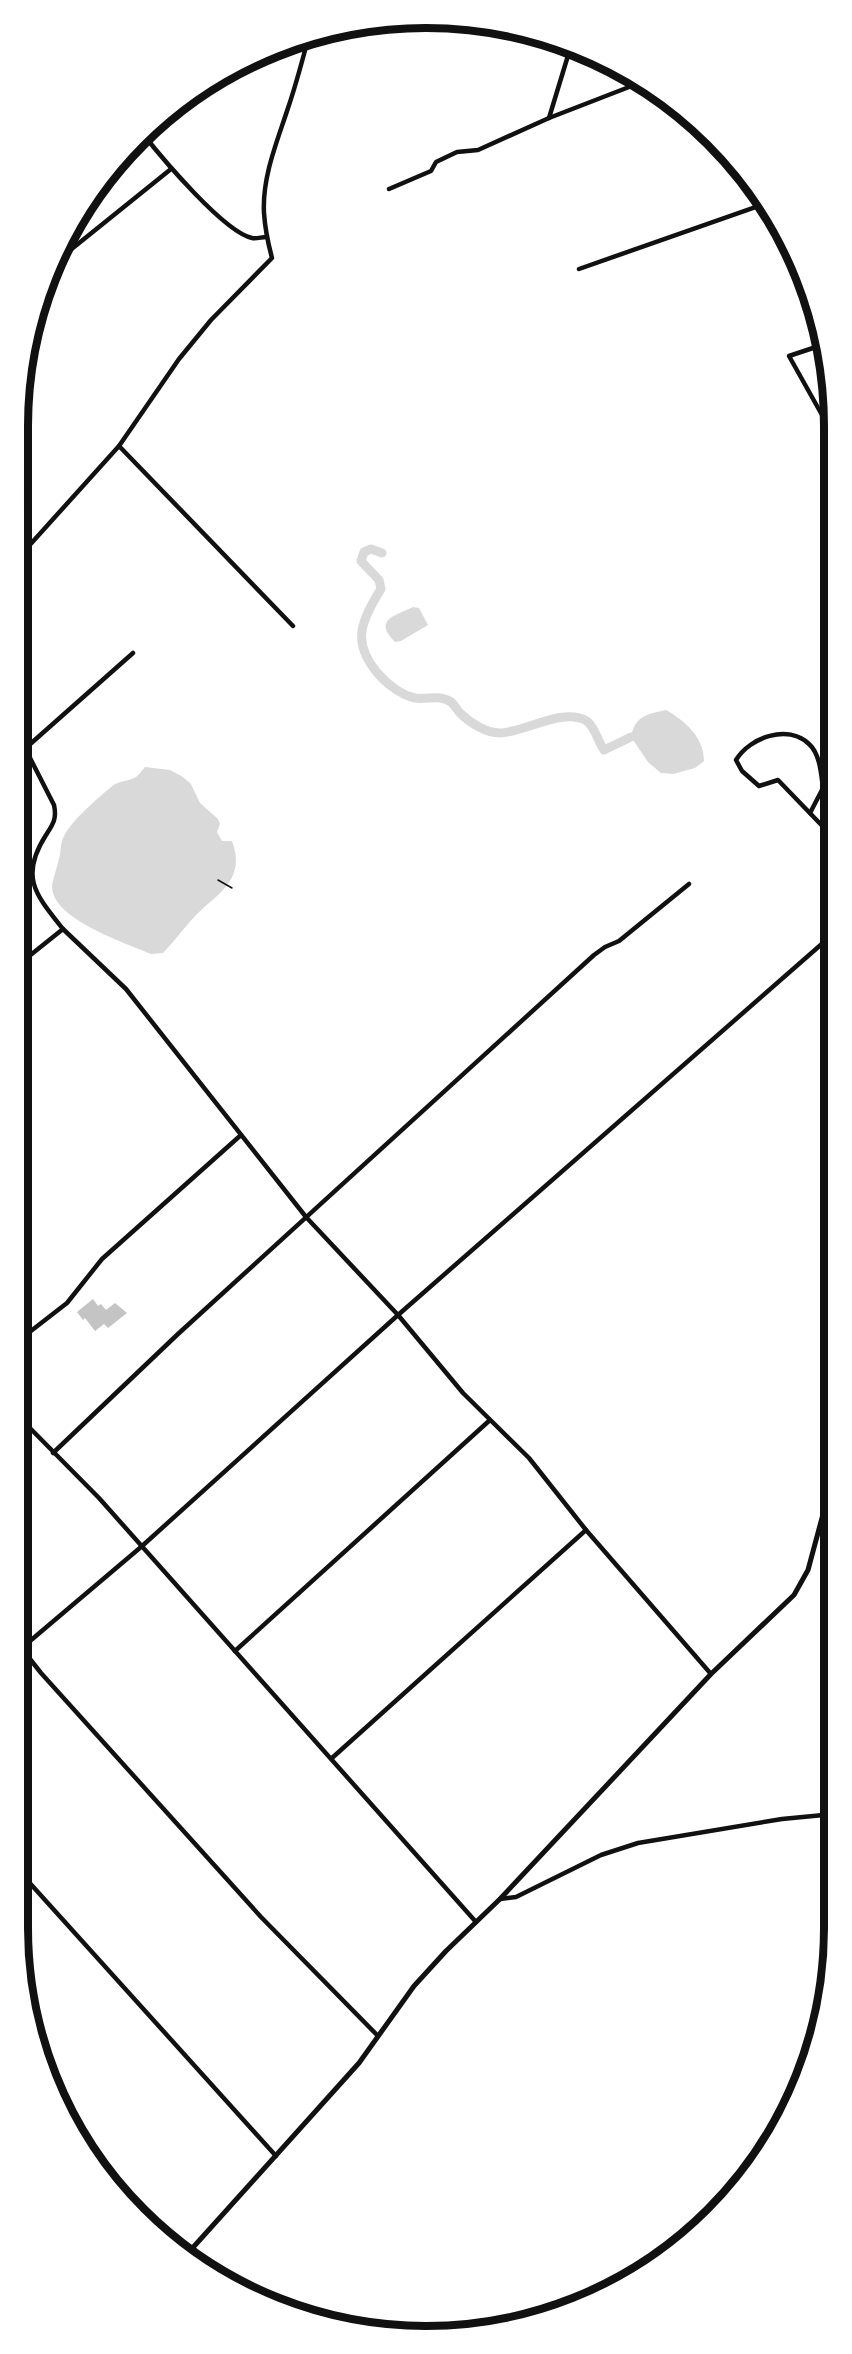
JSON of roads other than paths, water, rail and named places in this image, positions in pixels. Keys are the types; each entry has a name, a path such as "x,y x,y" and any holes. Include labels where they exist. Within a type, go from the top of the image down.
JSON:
{"street":[{"path":"28,547 119,446 179,359 211,320 272,258 264,211 269,164 306,47"},
{"path":"549,118 568,55"},
{"path":"389,189 431,171 436,162 457,152 478,150 549,118 632,86"},
{"path":"149,141 171,169 216,214 238,231 252,238 267,237"},
{"path":"68,252 171,169"},
{"path":"579,269 758,206"},
{"path":"816,347 789,357 824,418"},
{"path":"119,446 293,626"},
{"path":"133,652 28,746 29,756 56,813 55,821 44,838 32,869 33,884 38,898 63,929 126,989 306,1216 398,1315 463,1393 529,1458 586,1530 711,1674"},
{"path":"810,813 823,788 819,762 810,745 790,733 762,738 741,753 736,760 742,771 759,786 778,780 824,828"},
{"path":"53,1453 306,1216 594,955 605,946 619,941 689,884"},
{"path":"28,957 63,929"},
{"path":"28,1646 30,1641 141,1547 398,1315 824,943"},
{"path":"28,1333 67,1303 102,1259 241,1135"},
{"path":"235,1651 490,1420"},
{"path":"28,1427 99,1498 476,1922"},
{"path":"192,2249 359,2063 414,1986 446,1951 500,1899 711,1674 794,1595 808,1570 824,1510"},
{"path":"332,1758 586,1530"},
{"path":"28,1654 261,1917 378,2036"},
{"path":"500,1899 516,1897 601,1855 638,1843 782,1819 824,1815"},
{"path":"28,1881 276,2156"}],"waterway":[{"path":"382,553 371,549 364,552 361,561 379,580 381,589 365,620 362,642 370,663 377,673 395,689 415,698 447,700 473,724 495,733 510,732 555,719 576,717 591,725 604,750 631,737"}]}
